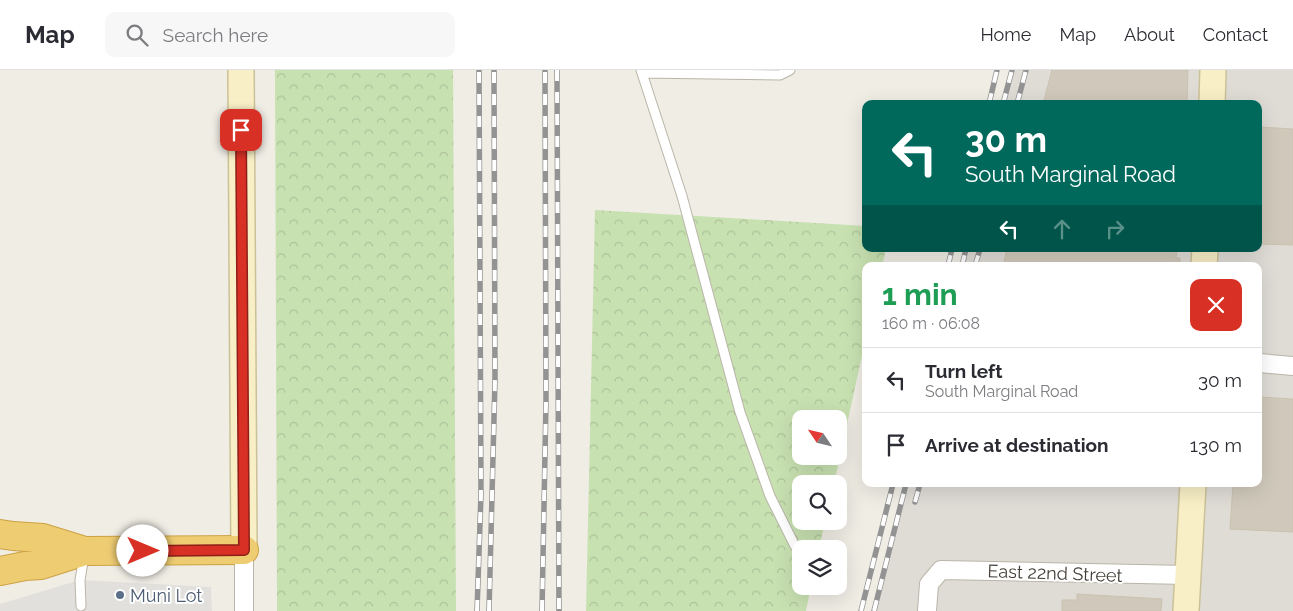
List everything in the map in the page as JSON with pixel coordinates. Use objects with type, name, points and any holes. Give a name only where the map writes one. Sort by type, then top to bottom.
[{"type":"highway","points":[[0,534],[43,538],[85,551],[244,550]]},
{"type":"highway","points":[[0,571],[25,566],[41,566],[85,551]]},
{"type":"street","points":[[241,70],[244,611]]},
{"type":"street","points":[[1212,100],[1214,70]]},
{"type":"street","points":[[1262,363],[1293,366]]},
{"type":"street","points":[[1186,611],[1193,487]]},
{"type":"street","name":"East 22nd Street","points":[[927,611],[929,584],[941,570],[1188,575]]},
{"type":"lane","points":[[790,70],[780,75],[642,72],[682,196],[740,412],[770,496],[792,540]]},
{"type":"lane","points":[[81,606],[80,580],[85,551]]},
{"type":"shaded area","points":[[1012,70],[1293,70],[1293,611],[874,611],[905,487],[1262,487],[1262,262],[963,262],[965,252],[1262,252],[1262,100],[1004,100]]},
{"type":"shaded area","name":"Muni Lot","points":[[80,580],[211,587],[212,611],[0,611],[0,604]]},
{"type":"green space","points":[[275,70],[453,70],[456,611],[277,611]]},
{"type":"green space","points":[[595,210],[862,226],[862,252],[885,252],[883,262],[862,262],[862,355],[848,420],[848,410],[792,410],[792,465],[838,465],[836,475],[792,475],[792,530],[823,530],[821,540],[792,540],[792,595],[809,595],[806,611],[586,611]]},
{"type":"building","points":[[1052,70],[1188,70],[1187,100],[1044,100]]},
{"type":"building","points":[[1262,127],[1293,129],[1293,245],[1262,244]]},
{"type":"building","points":[[1006,252],[1177,252],[1176,258],[1180,258],[1180,262],[1004,262]]},
{"type":"building","points":[[1262,397],[1293,399],[1293,532],[1230,529],[1233,487],[1262,487]]},
{"type":"building","points":[[1077,594],[1162,599],[1161,611],[1062,611],[1062,600],[1077,600]]},
{"type":"railway","points":[[477,611],[481,494],[479,70]]},
{"type":"railway","points":[[489,611],[495,380],[494,70]]},
{"type":"railway","points":[[542,611],[546,401],[545,70]]},
{"type":"railway","points":[[557,70],[559,611]]},
{"type":"railway","points":[[990,100],[997,70]]},
{"type":"railway","points":[[1004,100],[1012,70]]},
{"type":"railway","points":[[1018,100],[1026,70]]},
{"type":"railway","points":[[949,262],[951,252]]},
{"type":"railway","points":[[963,262],[965,252]]},
{"type":"railway","points":[[976,262],[979,252]]},
{"type":"railway","points":[[861,611],[892,487]]},
{"type":"railway","points":[[874,611],[905,487]]},
{"type":"railway","points":[[915,502],[919,487]]},
{"type":"place","name":"Muni Lot","points":[[120,595]]},
{"type":"route","points":[[143,551],[244,550],[241,130]]}]
